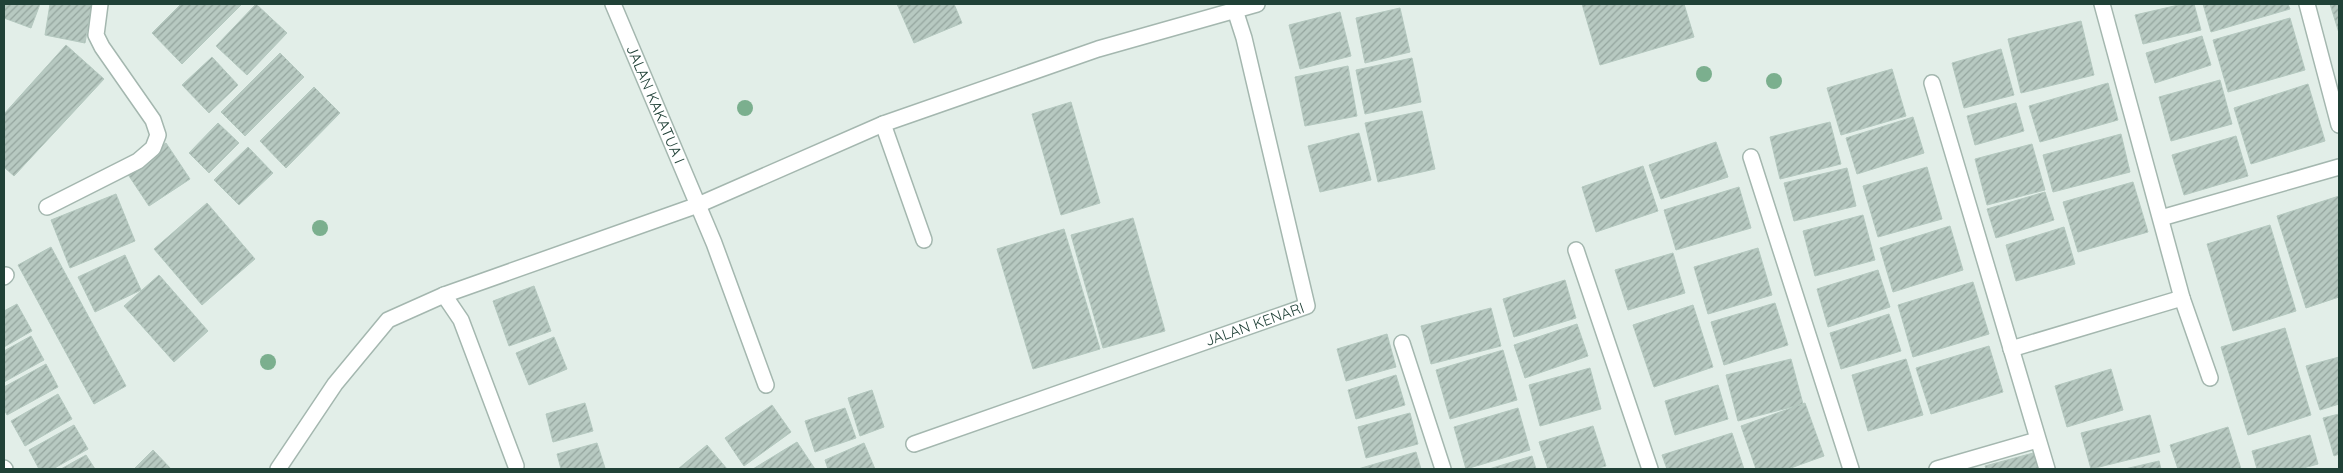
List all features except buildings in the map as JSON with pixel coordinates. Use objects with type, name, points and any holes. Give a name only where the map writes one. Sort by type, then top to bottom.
[{"type":"street","points":[[47,207],[138,161],[153,148],[158,135],[153,120],[102,47],[96,35],[100,4]]},
{"type":"street","name":"JALAN KAKATUA I","points":[[613,4],[698,205],[766,385]]},
{"type":"street","points":[[278,469],[335,384],[388,320],[444,295],[698,205],[883,124],[1098,49],[1257,4]]},
{"type":"street","points":[[2102,4],[2162,218],[2182,298],[2210,378]]},
{"type":"street","points":[[2307,4],[2339,125]]},
{"type":"street","name":"JALAN KENARI","points":[[914,444],[1307,306],[1244,38],[1235,10]]},
{"type":"street","points":[[1932,83],[2047,469]]},
{"type":"street","points":[[883,124],[924,240]]},
{"type":"street","points":[[1751,157],[1851,469]]},
{"type":"street","points":[[2162,218],[2339,167]]},
{"type":"street","points":[[1576,250],[1650,469]]},
{"type":"street","points":[[444,295],[461,320],[516,466]]},
{"type":"street","points":[[2011,349],[2182,298]]},
{"type":"street","points":[[1402,343],[1443,469]]},
{"type":"street","points":[[1937,469],[2037,440]]}]
